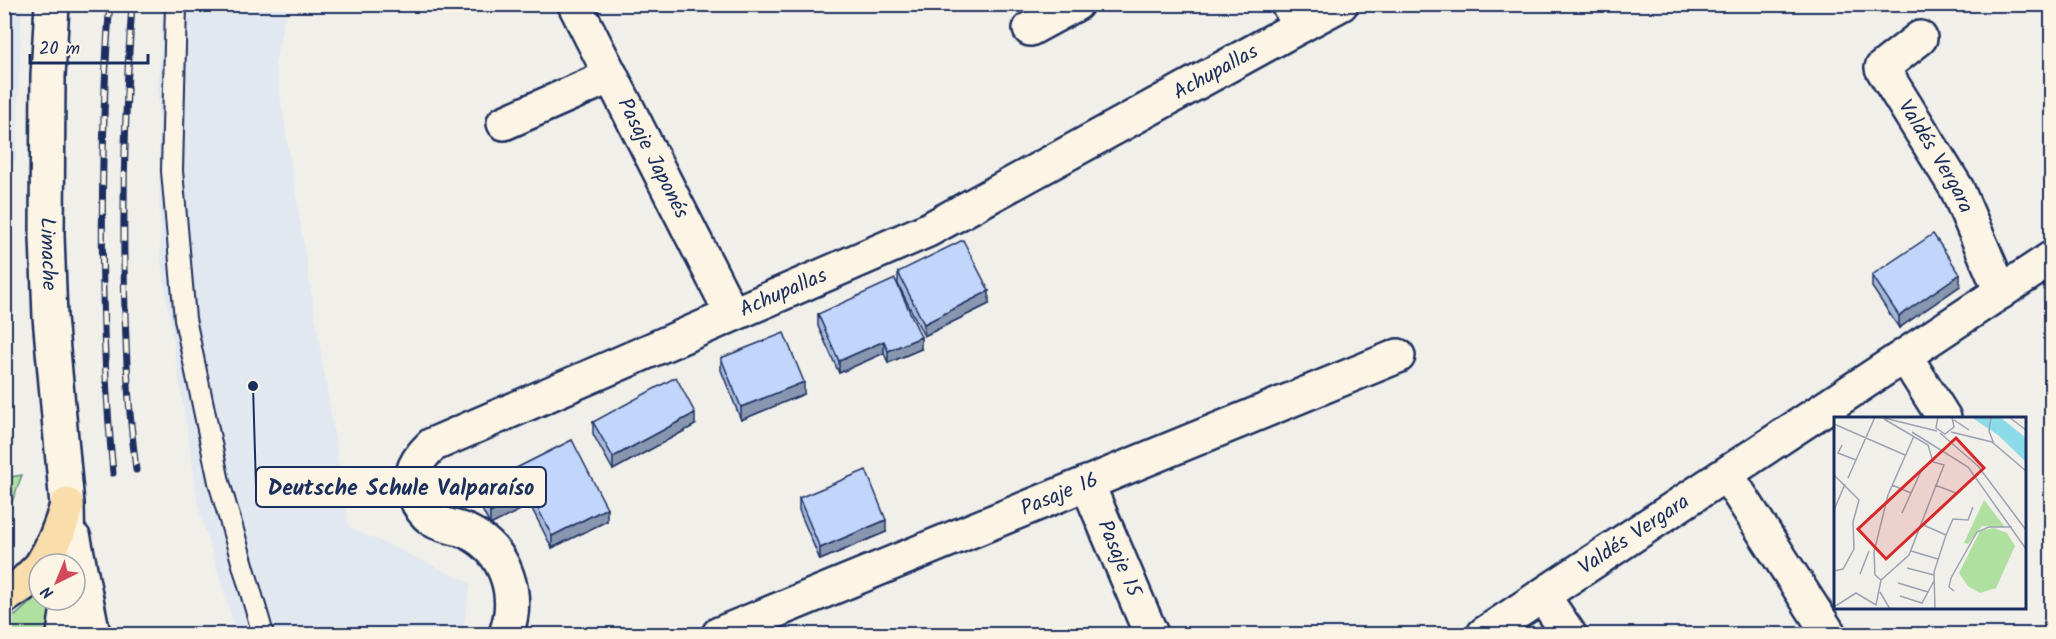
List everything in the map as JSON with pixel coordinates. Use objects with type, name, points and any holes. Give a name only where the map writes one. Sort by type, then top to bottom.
[{"type":"highway","points":[[50,552],[61,527],[67,505]]},
{"type":"highway","points":[[4,597],[27,580]]},
{"type":"street","name":"Limache","points":[[52,4],[48,87],[47,236],[50,317],[67,505],[68,552]]},
{"type":"street","points":[[1030,29],[1076,4]]},
{"type":"street","name":"Achupallas","points":[[506,634],[512,602],[510,582],[501,561],[486,544],[468,532],[433,520],[415,498],[412,484],[414,469],[421,456],[432,445],[928,230],[1294,15],[1341,4]]},
{"type":"street","name":"Pasaje Japonés","points":[[575,5],[732,314]]},
{"type":"street","name":"Valdés Vergara","points":[[1920,38],[1882,68],[1957,189],[2001,292]]},
{"type":"street","points":[[504,123],[611,76]]},
{"type":"street","name":"Valdés Vergara","points":[[1484,634],[2052,258]]},
{"type":"street","name":"Pasaje 16","points":[[719,634],[1398,356]]},
{"type":"street","points":[[1905,356],[1943,417]]},
{"type":"street","points":[[1727,475],[1829,634]]},
{"type":"street","name":"Pasaje 15","points":[[1087,483],[1151,634]]},
{"type":"street","name":"Limache","points":[[67,505],[93,634]]},
{"type":"street","points":[[1544,596],[1569,634]]},
{"type":"street","points":[[64,634],[67,612]]},
{"type":"lane","points":[[176,4],[172,171],[185,319],[219,482],[262,634]]},
{"type":"shaded area","points":[[4,5],[22,5],[16,161],[5,160]]},
{"type":"shaded area","points":[[163,5],[287,5],[275,64],[349,527],[471,583],[462,634],[237,634],[200,514],[160,257],[158,82]]},
{"type":"green space","points":[[22,475],[5,521],[5,478]]},
{"type":"green space","points":[[27,605],[27,612],[52,612],[51,634],[5,634],[5,620],[16,615]]},
{"type":"building","points":[[1933,234],[1960,274],[1899,316],[1872,275]]},
{"type":"building","points":[[963,240],[989,291],[924,324],[898,272]]},
{"type":"building","points":[[895,279],[921,337],[888,351],[884,341],[839,361],[818,314]]},
{"type":"building","points":[[784,333],[804,382],[741,407],[721,358]]},
{"type":"building","points":[[676,377],[695,413],[613,457],[593,422]]},
{"type":"building","points":[[572,440],[607,508],[552,536],[530,493],[490,513],[477,488]]},
{"type":"building","points":[[866,470],[886,520],[820,548],[799,498]]},
{"type":"railway","points":[[110,4],[104,101],[102,238],[105,355],[113,473]]},
{"type":"railway","points":[[132,4],[125,147],[124,241],[129,395],[136,470]]},
{"type":"place","name":"Deutsche Schule Valparaíso","points":[[253,386]]}]
